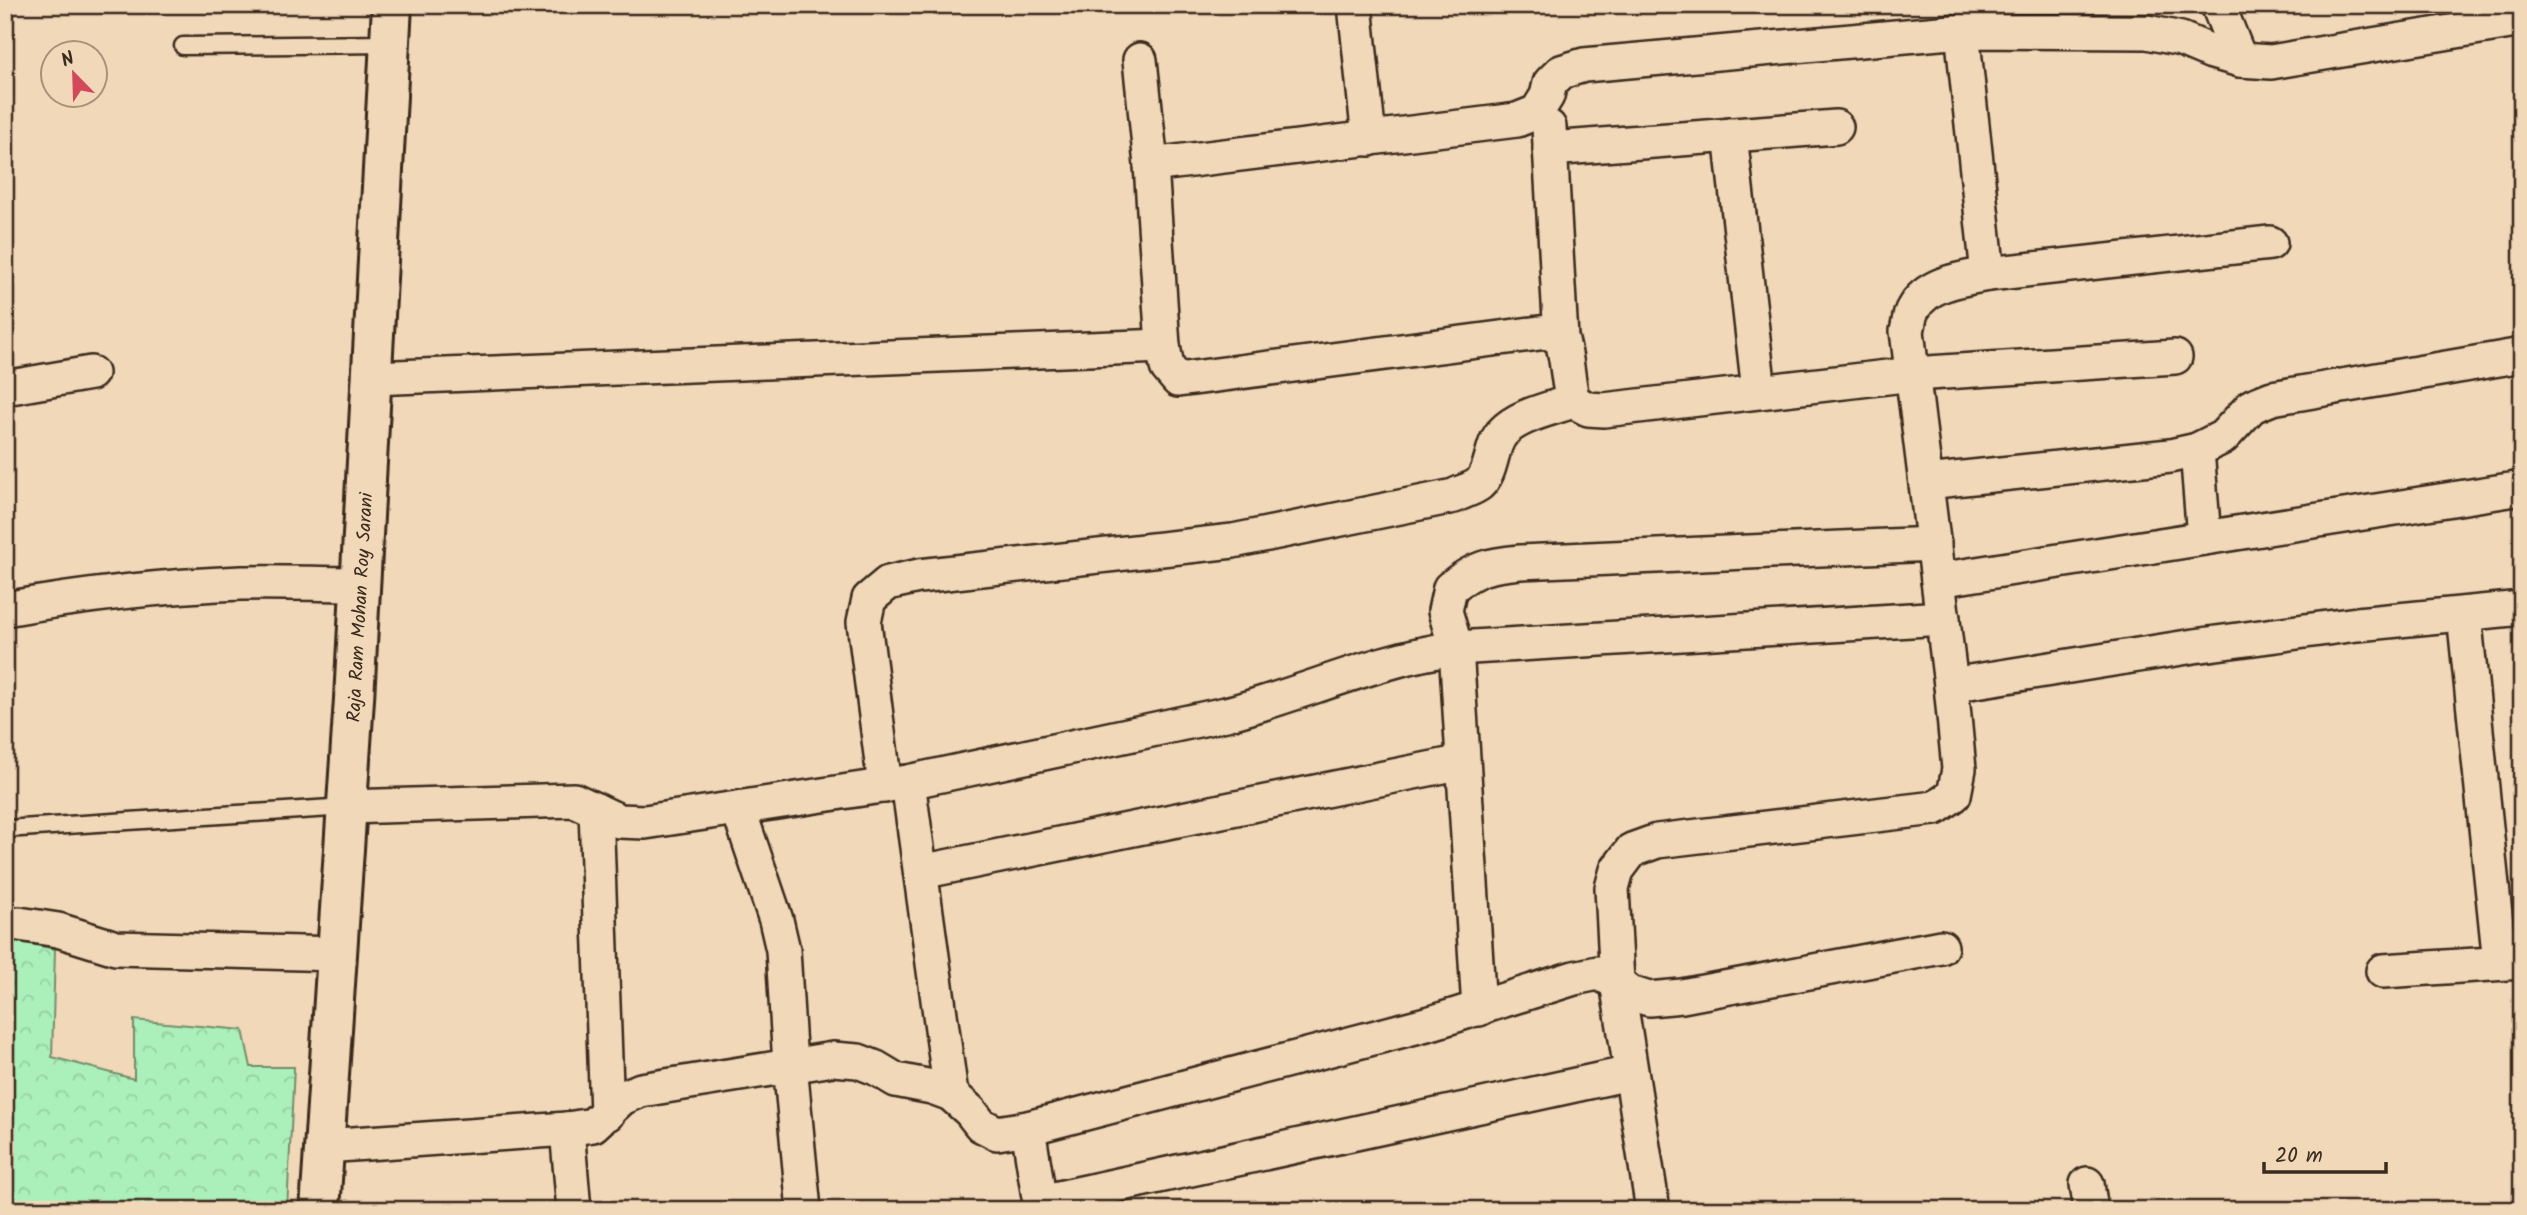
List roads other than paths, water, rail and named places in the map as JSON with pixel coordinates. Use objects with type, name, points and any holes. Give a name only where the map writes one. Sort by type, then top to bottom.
[{"type":"street","name":"Raja Ram Mohan Roy Sarani","points":[[320,1210],[347,807],[392,5]]},
{"type":"street","points":[[1355,5],[1369,139]]},
{"type":"street","points":[[2217,5],[2240,60]]},
{"type":"street","points":[[2175,357],[1913,374],[1604,410],[1588,409],[1573,401],[1567,381],[1566,352],[1561,338],[1547,96],[1550,83],[1561,72],[1584,65],[1962,31],[2147,32],[2181,39],[2240,60],[2271,62],[2522,20]]},
{"type":"street","points":[[1962,31],[1987,274]]},
{"type":"street","points":[[1140,60],[1152,165],[1163,346],[1167,367],[1178,380],[1547,332],[1561,338]]},
{"type":"street","points":[[1152,165],[1517,120],[1537,112],[1547,96]]},
{"type":"street","points":[[1550,149],[1836,127]]},
{"type":"street","points":[[1731,135],[1759,391]]},
{"type":"street","points":[[1653,1210],[1617,982],[1612,888],[1617,870],[1632,850],[1657,841],[1935,808],[1954,795],[1959,769],[1908,331],[1912,310],[1926,293],[1956,280],[1987,274],[2270,243]]},
{"type":"street","points":[[372,378],[1163,346]]},
{"type":"street","points":[[1926,482],[2169,456],[2197,450],[2222,437],[2252,406],[2272,398],[2522,355]]},
{"type":"street","points":[[5,388],[91,373]]},
{"type":"street","points":[[951,1094],[920,872],[897,784],[864,622],[869,599],[888,583],[919,576],[1233,541],[1454,496],[1479,483],[1489,468],[1495,447],[1503,433],[1525,418],[1573,401]]},
{"type":"street","points":[[2197,450],[2204,538]]},
{"type":"street","points":[[1938,580],[2522,488]]},
{"type":"street","points":[[1479,1009],[1456,648],[1445,611],[1450,588],[1470,572],[1490,565],[1934,544]]},
{"type":"street","points":[[5,609],[145,590],[242,583],[360,584]]},
{"type":"street","points":[[1951,685],[2194,646],[2357,624],[2522,608]]},
{"type":"street","points":[[2383,971],[2511,963],[2464,614]]},
{"type":"street","points":[[347,807],[574,800],[619,821],[645,822],[897,784],[1226,714],[1272,702],[1417,653],[1456,648],[1943,618]]},
{"type":"street","points":[[920,872],[1463,762]]},
{"type":"street","points":[[738,808],[776,920],[783,950],[790,1065],[804,1210]]},
{"type":"street","points":[[596,810],[607,1114]]},
{"type":"street","points":[[19,924],[58,930],[116,948],[338,954]]},
{"type":"street","points":[[324,1146],[593,1125],[622,1098],[641,1090],[832,1059],[858,1061],[896,1080],[951,1094],[981,1125],[997,1132],[1028,1128],[1479,1009],[1574,978],[1598,973],[1617,982],[1630,993],[1649,999],[1682,996],[1941,947]]},
{"type":"street","points":[[1028,1128],[1041,1206],[1630,1073]]},
{"type":"street","points":[[568,1129],[573,1210]]},
{"type":"lane","points":[[183,46],[390,44]]},
{"type":"lane","points":[[5,829],[347,807]]}]
